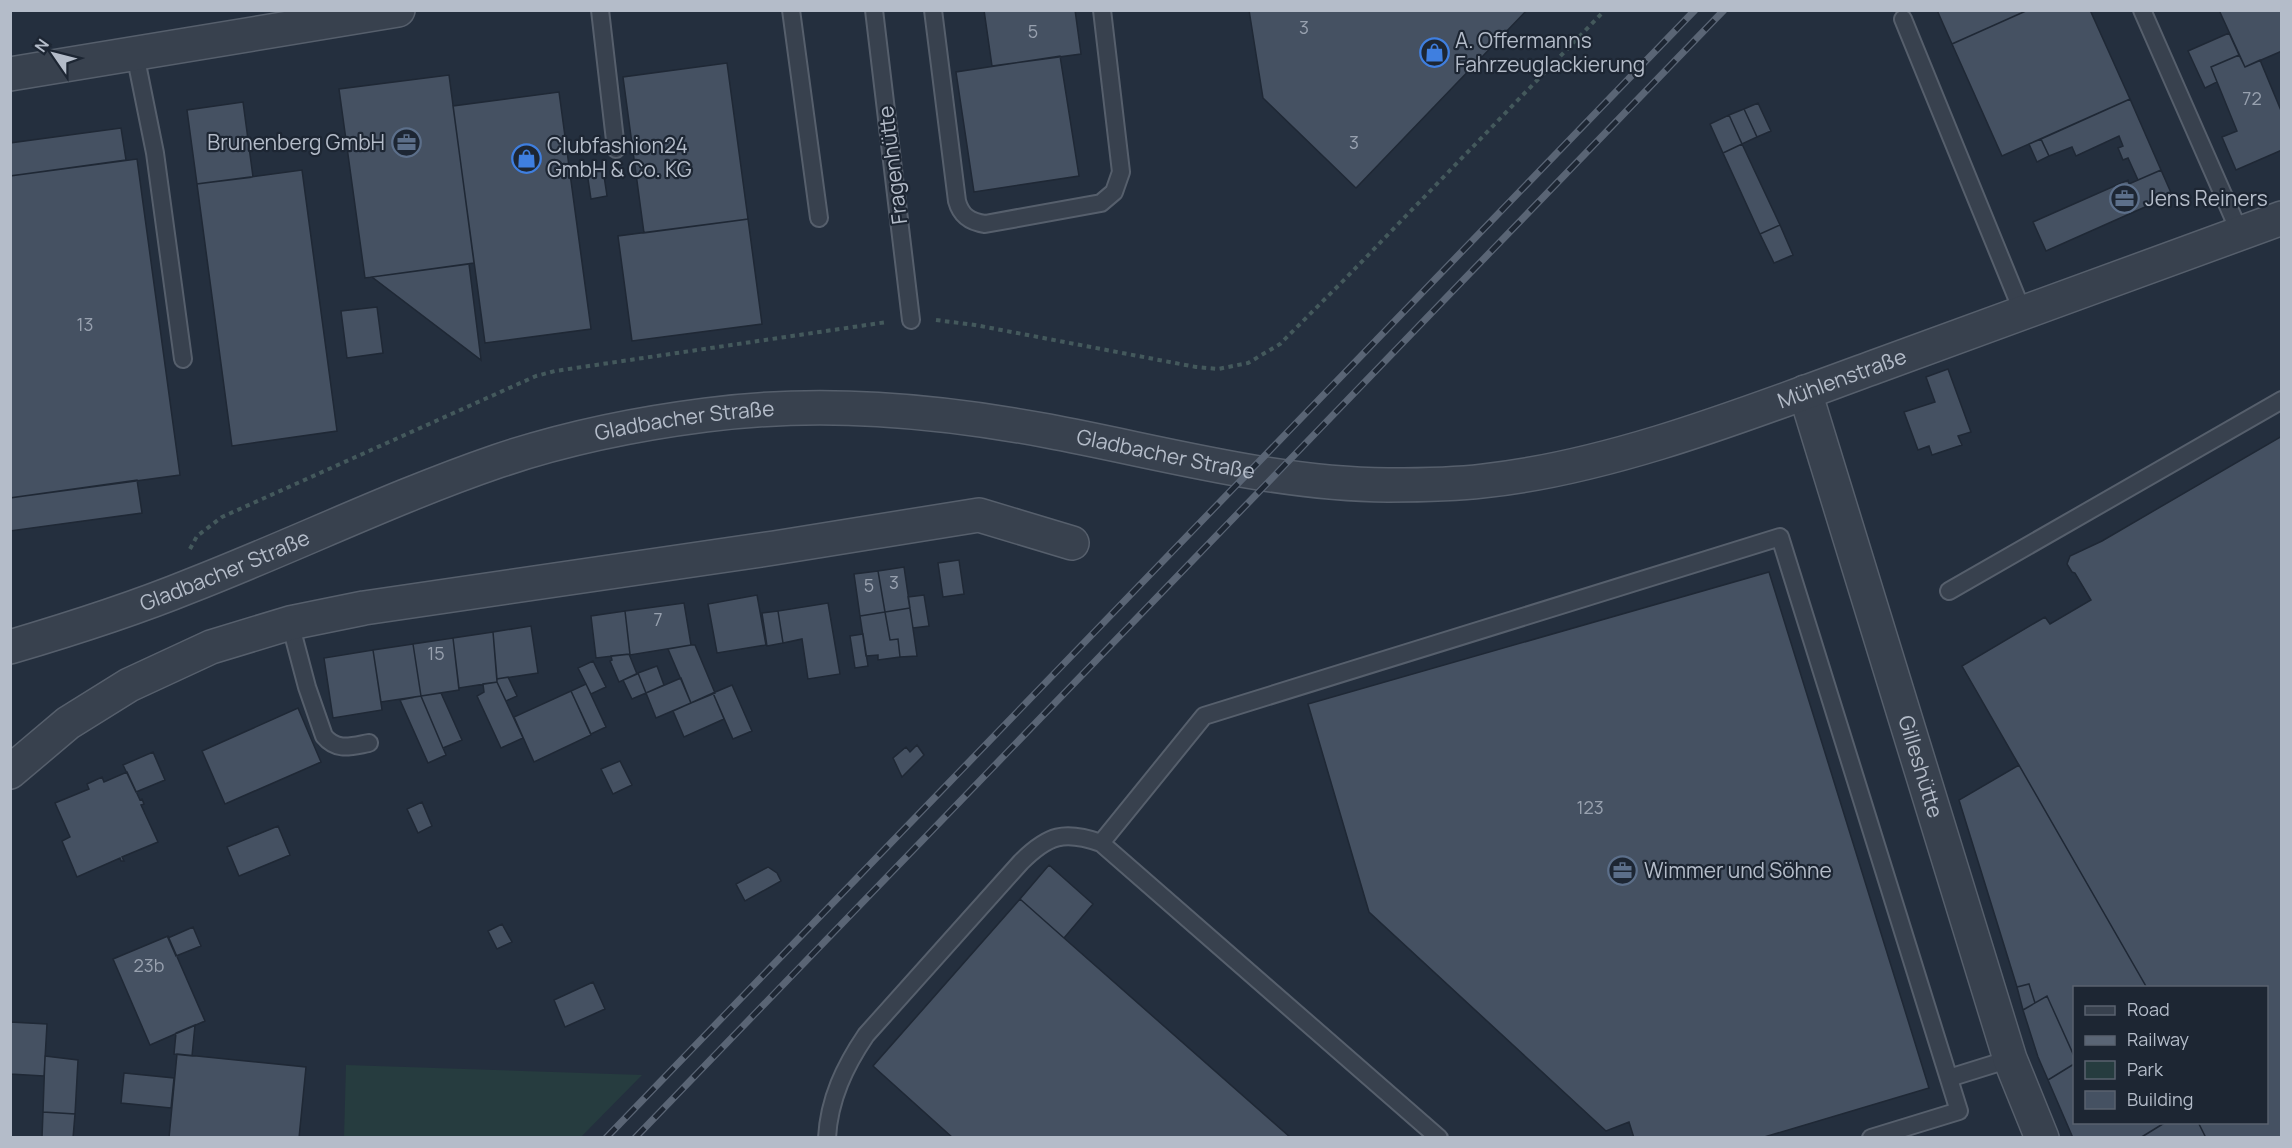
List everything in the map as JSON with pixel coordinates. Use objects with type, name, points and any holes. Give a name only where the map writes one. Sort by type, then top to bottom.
[{"type":"street","points":[[10,74],[398,10]]},
{"type":"street","name":"Mühlenstraße","points":[[1391,485],[1478,482],[1566,467],[1682,434],[1805,392],[2240,233],[2280,223]]},
{"type":"street","name":"Gilleshütte","points":[[1805,392],[2010,1059],[2042,1137]]},
{"type":"street","name":"Gladbacher Straße","points":[[10,647],[123,612],[195,585],[368,510],[517,455],[621,428],[760,409],[855,407],[968,418],[1259,472],[1350,484],[1391,485]]},
{"type":"street","points":[[10,772],[68,723],[129,685],[211,647],[290,623],[375,606],[774,548],[979,515],[1072,543]]},
{"type":"lane","points":[[600,10],[616,148]]},
{"type":"lane","points":[[791,10],[819,218]]},
{"type":"lane","name":"Fragenhütte","points":[[874,10],[911,320]]},
{"type":"lane","points":[[933,10],[957,201],[965,218],[985,224],[1101,203],[1118,185],[1121,172],[1102,10]]},
{"type":"lane","points":[[2142,10],[2240,233]]},
{"type":"lane","points":[[1903,19],[2023,313]]},
{"type":"lane","points":[[135,54],[155,153],[183,360]]},
{"type":"lane","points":[[1949,591],[2282,400]]},
{"type":"lane","points":[[1101,843],[1204,716],[1780,537],[1959,1112],[1870,1137]]},
{"type":"lane","points":[[290,623],[307,687],[324,736],[329,743],[341,747],[369,743]]},
{"type":"lane","points":[[827,1137],[831,1108],[838,1084],[866,1035],[1021,862],[1038,846],[1061,836],[1078,836],[1101,843],[1439,1137]]},
{"type":"lane","points":[[1949,1078],[2010,1059]]},
{"type":"path","points":[[195,585],[189,558],[190,550],[193,541],[211,524],[536,375],[853,326],[911,320],[975,325],[1196,367],[1218,369],[1248,363],[1280,344],[1605,10]]},
{"type":"green space","points":[[346,1065],[642,1075],[581,1137],[344,1138]]},
{"type":"building","points":[[984,10],[1075,10],[1081,54],[992,66]]},
{"type":"building","points":[[1249,10],[1527,10],[1356,188],[1263,98]]},
{"type":"building","points":[[1937,10],[2028,10],[1952,44]]},
{"type":"building","points":[[2028,10],[2090,10],[2130,99],[2002,156],[1952,44]]},
{"type":"building","points":[[2219,10],[2282,10],[2282,51],[2245,67]]},
{"type":"building","points":[[2229,33],[2239,55],[2211,67],[2217,82],[2205,88],[2188,51]]},
{"type":"building","points":[[2239,55],[2245,67],[2260,60],[2282,113],[2282,150],[2236,170],[2222,137],[2237,131],[2211,67]]},
{"type":"building","points":[[1060,56],[1079,176],[974,192],[956,72]]},
{"type":"building","points":[[727,63],[748,219],[644,233],[623,77]]},
{"type":"building","points":[[449,75],[474,263],[365,278],[339,89]]},
{"type":"building","points":[[559,92],[591,329],[485,343],[453,106]]},
{"type":"building","points":[[2130,99],[2161,170],[2138,180],[2128,158],[2123,160],[2118,148],[2123,146],[2119,136],[2076,156],[2072,147],[2049,156],[2041,139]]},
{"type":"building","points":[[243,102],[253,177],[197,184],[187,110]]},
{"type":"building","points":[[1758,103],[1771,131],[1757,137],[1744,109]]},
{"type":"building","points":[[1744,109],[1757,137],[1742,144],[1729,115]]},
{"type":"building","points":[[1729,115],[1742,144],[1723,153],[1710,124]]},
{"type":"building","points":[[121,128],[126,160],[10,176],[10,143]]},
{"type":"building","points":[[2041,139],[2049,156],[2037,162],[2029,144]]},
{"type":"building","points":[[1742,144],[1780,225],[1760,234],[1723,153]]},
{"type":"building","points":[[137,159],[180,475],[10,498],[10,176]]},
{"type":"building","points":[[603,169],[607,196],[591,199],[587,172]]},
{"type":"building","points":[[302,170],[337,431],[232,446],[197,184]]},
{"type":"building","points":[[2161,170],[2172,195],[2046,251],[2033,222],[2128,180],[2129,184]]},
{"type":"building","points":[[748,219],[762,324],[632,341],[618,236]]},
{"type":"building","points":[[1780,225],[1793,255],[1774,263],[1760,234]]},
{"type":"building","points":[[469,264],[481,360],[372,277]]},
{"type":"building","points":[[377,307],[383,353],[347,358],[341,311]]},
{"type":"building","points":[[1948,369],[1971,432],[1958,436],[1962,445],[1932,455],[1929,446],[1918,450],[1904,412],[1935,402],[1926,377]]},
{"type":"building","points":[[2282,436],[2282,1138],[2206,1138],[2199,1124],[2268,1124],[2268,986],[2146,986],[1962,666],[2045,617],[2050,624],[2091,600],[2067,564],[2070,556],[2102,541]]},
{"type":"building","points":[[137,480],[142,513],[10,531],[10,498]]},
{"type":"building","points":[[959,560],[964,594],[943,597],[938,563]]},
{"type":"building","points":[[904,567],[910,608],[885,612],[878,571]]},
{"type":"building","points":[[878,571],[885,612],[860,616],[854,574]]},
{"type":"building","points":[[1769,572],[1929,1088],[1761,1138],[1634,1138],[1629,1122],[1606,1131],[1369,912],[1308,704]]},
{"type":"building","points":[[757,595],[766,645],[717,653],[708,604]]},
{"type":"building","points":[[924,595],[929,626],[913,628],[908,597]]},
{"type":"building","points":[[684,603],[691,645],[630,655],[625,611]]},
{"type":"building","points":[[828,603],[840,674],[808,679],[802,639],[783,643],[778,611]]},
{"type":"building","points":[[910,608],[917,656],[900,657],[898,639],[890,640],[885,612]]},
{"type":"building","points":[[625,611],[630,654],[596,658],[591,616]]},
{"type":"building","points":[[778,611],[783,643],[767,646],[762,613]]},
{"type":"building","points":[[885,612],[890,640],[898,639],[900,657],[878,660],[878,655],[866,656],[860,616]]},
{"type":"building","points":[[531,626],[538,673],[497,679],[493,632]]},
{"type":"building","points":[[493,632],[497,682],[459,688],[453,638]]},
{"type":"building","points":[[863,634],[868,666],[855,668],[850,636]]},
{"type":"building","points":[[453,638],[459,690],[421,696],[413,644]]},
{"type":"building","points":[[413,644],[421,696],[381,702],[373,650]]},
{"type":"building","points":[[695,645],[715,693],[691,703],[668,649]]},
{"type":"building","points":[[373,650],[382,710],[333,718],[324,658]]},
{"type":"building","points":[[629,654],[637,674],[619,682],[610,661],[611,656]]},
{"type":"building","points":[[593,661],[606,687],[591,694],[578,668]]},
{"type":"building","points":[[657,666],[664,685],[646,693],[638,673]]},
{"type":"building","points":[[638,673],[646,693],[632,699],[623,680]]},
{"type":"building","points":[[508,677],[517,696],[506,701],[497,679]]},
{"type":"building","points":[[681,678],[691,703],[656,718],[646,693]]},
{"type":"building","points":[[497,682],[523,738],[501,748],[477,696],[484,692],[483,684]]},
{"type":"building","points":[[586,684],[606,727],[591,734],[571,691]]},
{"type":"building","points":[[732,685],[752,731],[733,739],[713,693]]},
{"type":"building","points":[[571,691],[591,735],[534,762],[514,717]]},
{"type":"building","points":[[441,693],[462,740],[443,748],[421,696]]},
{"type":"building","points":[[713,693],[724,719],[684,737],[673,711]]},
{"type":"building","points":[[421,696],[446,755],[428,763],[400,700]]},
{"type":"building","points":[[298,708],[321,762],[225,804],[202,751]]},
{"type":"building","points":[[917,745],[924,755],[902,777],[893,758],[906,747],[910,752]]},
{"type":"building","points":[[153,752],[165,780],[136,792],[123,765]]},
{"type":"building","points":[[620,761],[632,785],[613,794],[601,769]]},
{"type":"building","points":[[2019,765],[2146,986],[2073,986],[2073,1054],[2047,996],[2035,1003],[2029,984],[2017,987],[1959,800]]},
{"type":"building","points":[[127,772],[140,800],[142,799],[144,804],[141,805],[158,842],[122,857],[124,861],[120,858],[77,877],[62,841],[70,837],[55,803],[89,789],[87,784],[102,777],[104,782]]},
{"type":"building","points":[[422,802],[432,826],[418,833],[407,809]]},
{"type":"building","points":[[278,826],[290,855],[239,876],[227,847]]},
{"type":"building","points":[[1049,865],[1093,904],[1064,938],[1020,899]]},
{"type":"building","points":[[768,867],[777,873],[781,881],[745,901],[736,884]]},
{"type":"building","points":[[1020,899],[1291,1138],[953,1138],[873,1066]]},
{"type":"building","points":[[502,924],[512,942],[497,949],[488,931]]},
{"type":"building","points":[[193,927],[201,946],[176,956],[168,938]]},
{"type":"building","points":[[168,936],[205,1021],[150,1045],[113,959]]},
{"type":"building","points":[[593,982],[605,1009],[565,1027],[554,1000]]},
{"type":"building","points":[[2029,984],[2035,1003],[2023,1010],[2017,987]]},
{"type":"building","points":[[2047,996],[2073,1054],[2073,1065],[2048,1080],[2038,1057],[2023,1010]]},
{"type":"building","points":[[10,1022],[47,1024],[44,1076],[10,1074]]},
{"type":"building","points":[[195,1025],[192,1056],[174,1054],[176,1033]]},
{"type":"building","points":[[177,1054],[306,1067],[299,1138],[169,1138]]},
{"type":"building","points":[[45,1056],[78,1060],[75,1114],[43,1112]]},
{"type":"building","points":[[2073,1065],[2073,1124],[2163,1124],[2140,1138],[2073,1138],[2048,1080]]},
{"type":"building","points":[[124,1073],[174,1078],[171,1108],[121,1103]]},
{"type":"building","points":[[43,1112],[75,1114],[73,1138],[42,1138]]},
{"type":"building","points":[[2163,1124],[2199,1124],[2206,1138],[2140,1138]]},
{"type":"railway","points":[[606,1138],[1695,10]]},
{"type":"railway","points":[[635,1138],[1724,10]]},
{"type":"place","name":"A. Offermanns Fahrzeuglackierung","points":[[1434,53]]},
{"type":"place","name":"Brunenberg GmbH","points":[[406,143]]},
{"type":"place","name":"Clubfashion24 GmbH & Co. KG","points":[[526,158]]},
{"type":"place","name":"Jens Reiners","points":[[2124,199]]},
{"type":"place","name":"Wimmer und Söhne","points":[[1623,871]]}]
